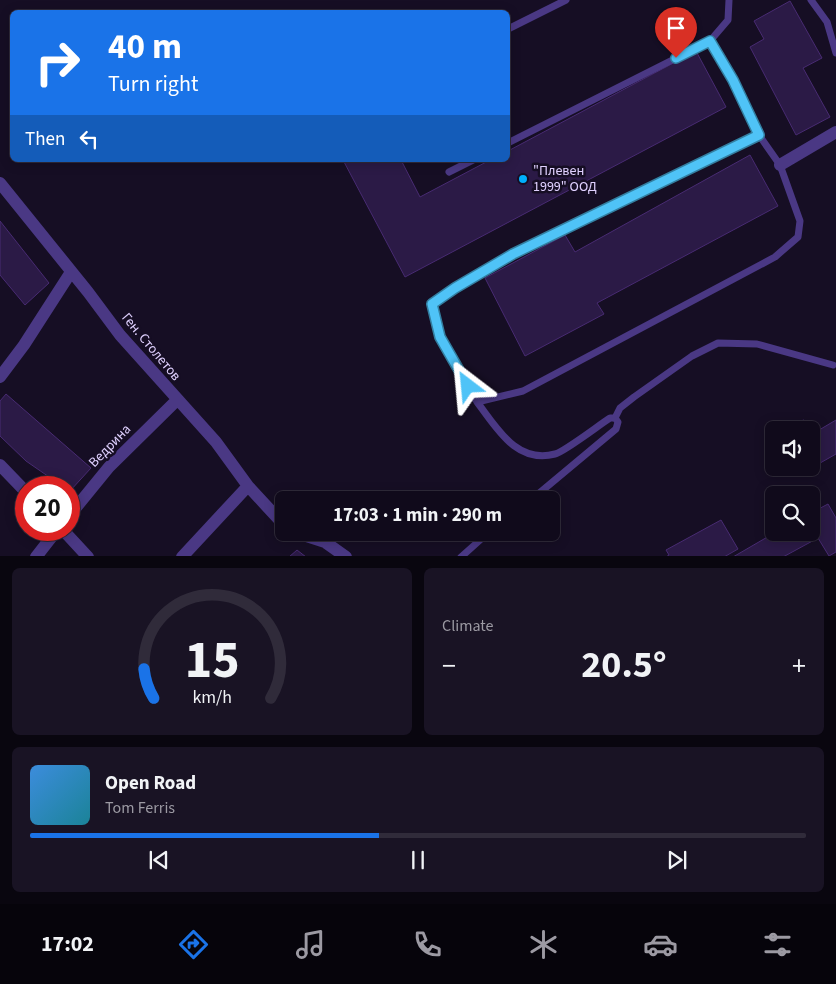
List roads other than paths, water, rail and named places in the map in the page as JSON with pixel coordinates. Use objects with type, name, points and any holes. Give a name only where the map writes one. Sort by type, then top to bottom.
[{"type":"street","points":[[780,165],[836,132]]},
{"type":"street","name":"Ген. Столетов","points":[[0,183],[120,336],[176,401],[216,442],[248,486],[275,515]]},
{"type":"street","points":[[0,377],[24,346],[71,272]]},
{"type":"street","name":"Ведрина","points":[[80,502],[108,468],[176,401]]},
{"type":"street","points":[[0,465],[15,481]]},
{"type":"street","points":[[182,556],[248,486]]},
{"type":"street","points":[[36,556],[48,541]]},
{"type":"street","points":[[74,541],[88,556]]},
{"type":"street","points":[[322,541],[346,556]]},
{"type":"lane","points":[[510,28],[566,0]]},
{"type":"lane","points":[[510,142],[710,41],[728,20],[729,0]]},
{"type":"lane","points":[[811,0],[826,22],[836,53]]},
{"type":"lane","points":[[477,402],[522,391],[775,258],[798,237],[800,221],[780,165],[759,135],[733,80],[710,41]]},
{"type":"lane","points":[[615,418],[610,418],[556,454],[529,456],[505,440],[477,402],[440,337],[432,304],[455,288],[513,254],[759,135]]},
{"type":"lane","points":[[449,172],[469,162]]},
{"type":"lane","points":[[615,418],[620,408],[634,397],[692,356],[718,343],[757,344],[833,365]]},
{"type":"lane","points":[[542,491],[616,429],[618,422],[615,418]]},
{"type":"lane","points":[[461,556],[478,541]]},
{"type":"place","name":"\"Плевен 1999\" ООД","points":[[523,179]]}]
